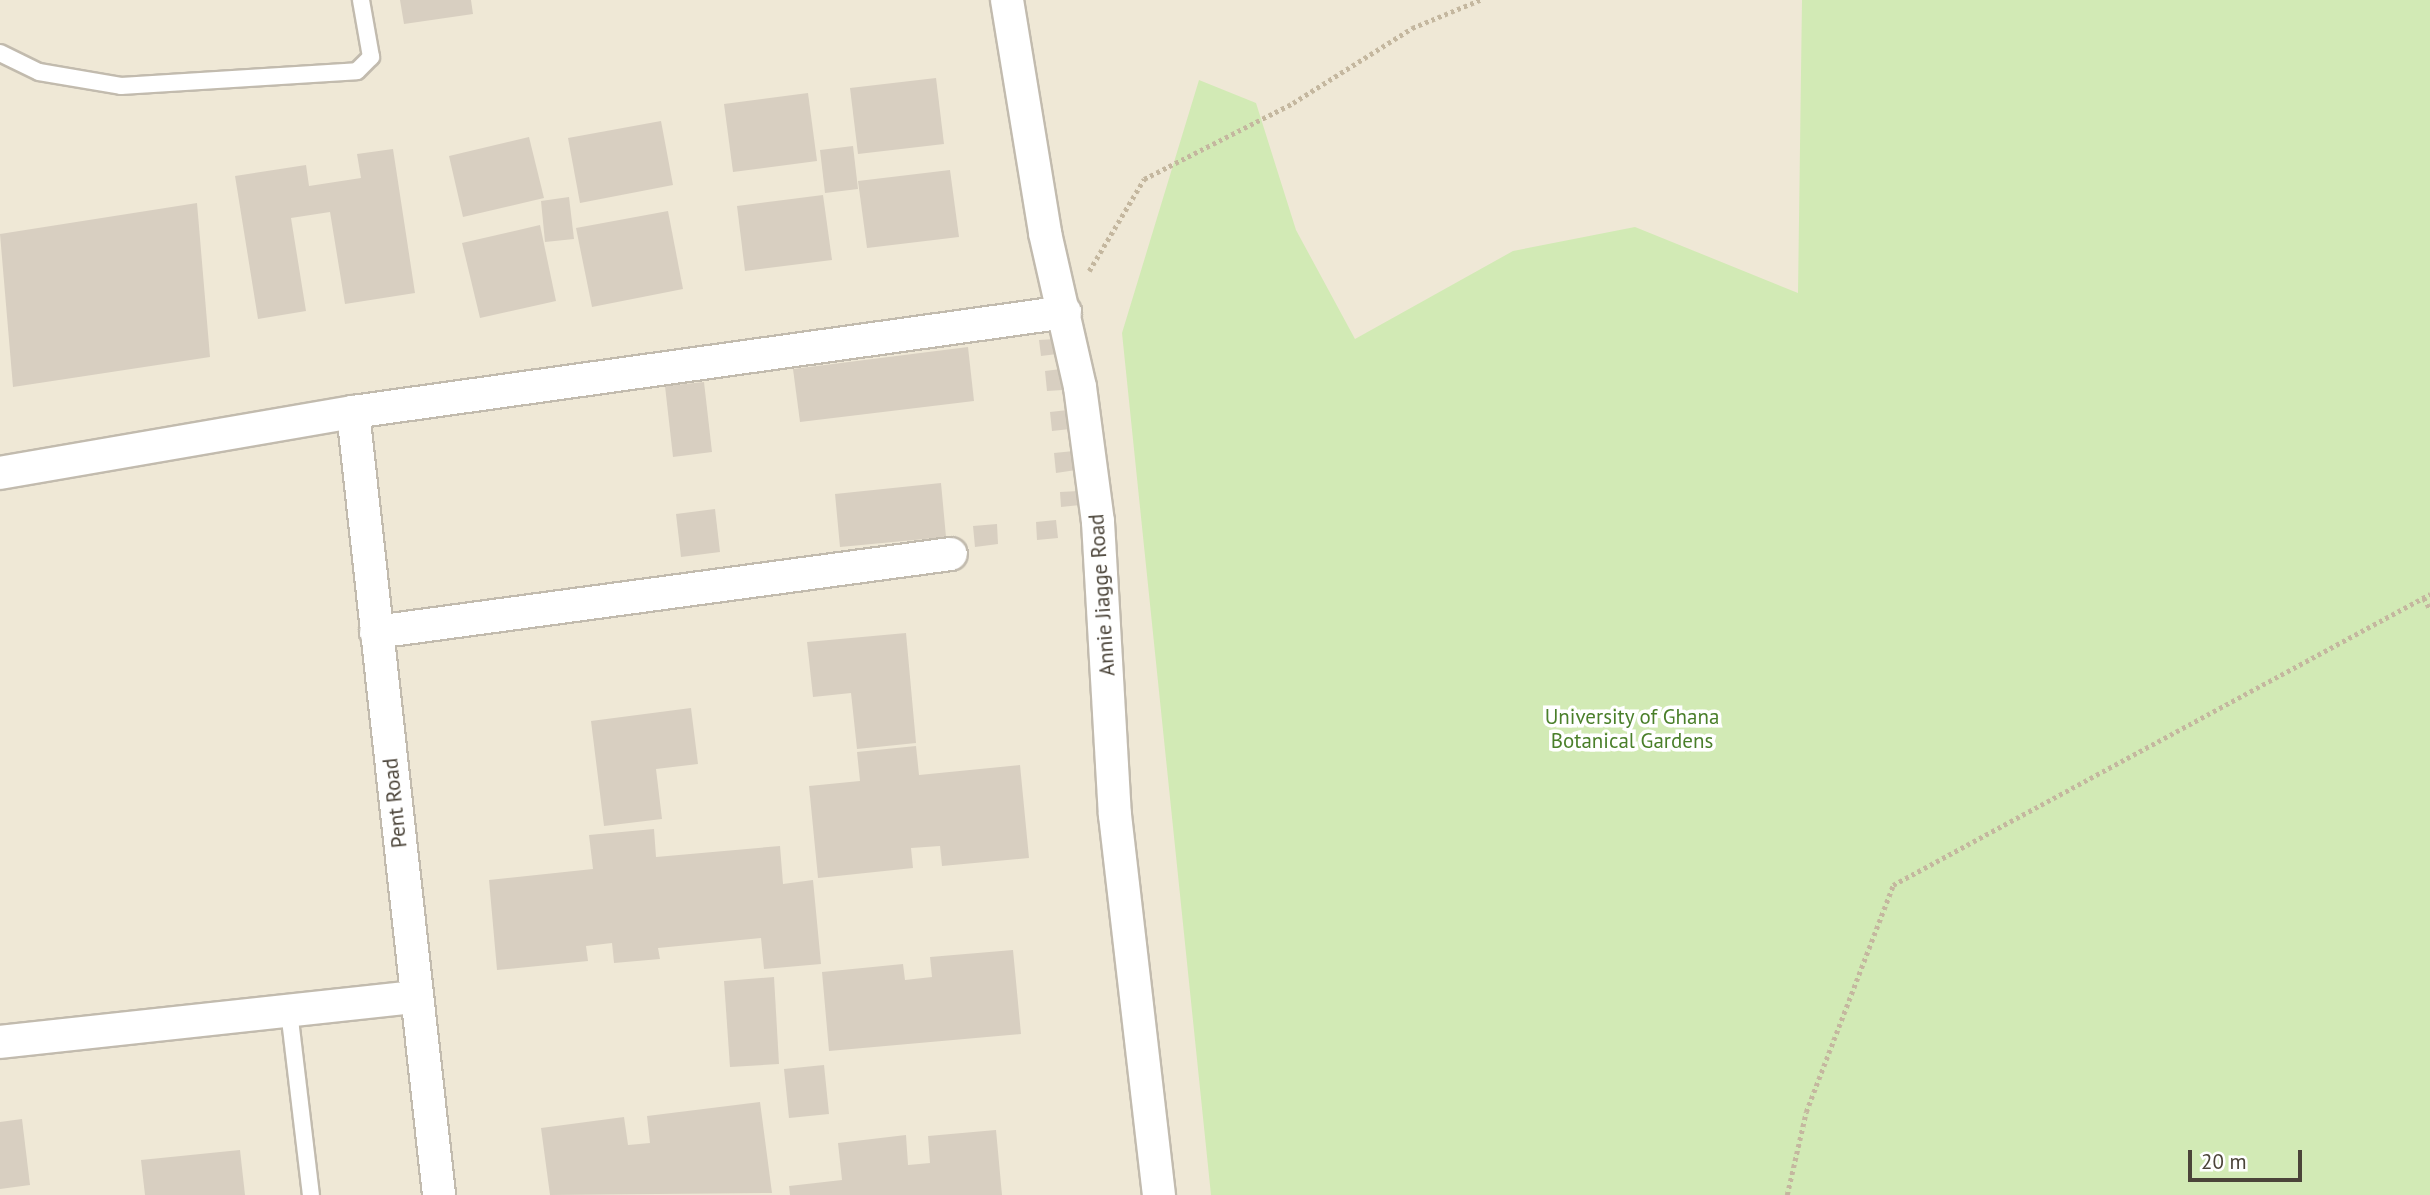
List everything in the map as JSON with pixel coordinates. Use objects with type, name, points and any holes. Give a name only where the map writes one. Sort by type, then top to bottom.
[{"type":"street","name":"Annie Jiagge Road","points":[[1007,0],[1045,233],[1065,312],[1098,522],[1115,815],[1159,1195]]},
{"type":"street","points":[[0,474],[353,412],[1065,312]]},
{"type":"street","name":"Pent Road","points":[[353,412],[439,1195]]},
{"type":"street","points":[[376,632],[951,554]]},
{"type":"street","points":[[0,1042],[416,997]]},
{"type":"lane","points":[[0,53],[39,72],[121,86],[357,71],[371,57],[361,0]]},
{"type":"lane","points":[[289,1011],[312,1195]]},
{"type":"path","points":[[1065,312],[1144,179],[1293,103],[1412,28],[1480,0]]},
{"type":"path","points":[[1787,1195],[1806,1112],[1893,885],[2430,594]]},
{"type":"path","points":[[2424,598],[2430,609]]},
{"type":"shaded area","points":[[0,0],[2430,0],[2430,1195],[0,1195]]},
{"type":"green space","name":"University of Ghana Botanical Gardens","points":[[1802,0],[2430,0],[2430,1195],[1211,1195],[1122,333],[1199,80],[1256,103],[1296,230],[1355,339],[1513,251],[1635,227],[1798,293]]},
{"type":"building","points":[[400,0],[471,0],[473,14],[404,24]]},
{"type":"building","points":[[936,78],[944,144],[858,154],[850,88]]},
{"type":"building","points":[[808,93],[817,161],[733,172],[724,104]]},
{"type":"building","points":[[661,121],[673,185],[580,203],[568,138]]},
{"type":"building","points":[[529,137],[544,198],[463,217],[449,156]]},
{"type":"building","points":[[853,146],[858,189],[825,193],[820,150]]},
{"type":"building","points":[[393,149],[415,293],[345,304],[330,212],[291,218],[306,311],[258,319],[235,176],[306,165],[309,186],[361,178],[357,154]]},
{"type":"building","points":[[950,170],[959,237],[867,248],[858,181]]},
{"type":"building","points":[[823,195],[832,260],[745,271],[737,206]]},
{"type":"building","points":[[569,197],[574,239],[545,242],[541,201]]},
{"type":"building","points":[[197,203],[210,357],[13,387],[0,234]]},
{"type":"building","points":[[668,211],[683,289],[592,307],[576,228]]},
{"type":"building","points":[[540,225],[556,301],[480,318],[462,243]]},
{"type":"building","points":[[1056,339],[1057,354],[1041,356],[1039,340]]},
{"type":"building","points":[[968,347],[974,401],[800,422],[793,369]]},
{"type":"building","points":[[1061,369],[1063,390],[1047,391],[1045,371]]},
{"type":"building","points":[[704,382],[712,452],[673,457],[665,386]]},
{"type":"building","points":[[1068,410],[1070,429],[1052,431],[1050,412]]},
{"type":"building","points":[[1074,451],[1076,470],[1056,473],[1054,453]]},
{"type":"building","points":[[941,483],[946,537],[840,547],[835,494]]},
{"type":"building","points":[[1079,491],[1080,505],[1061,507],[1060,492]]},
{"type":"building","points":[[715,509],[720,552],[681,557],[676,514]]},
{"type":"building","points":[[1056,520],[1058,538],[1037,540],[1036,522]]},
{"type":"building","points":[[997,524],[998,544],[975,547],[973,526]]},
{"type":"building","points":[[906,633],[916,743],[857,749],[851,693],[813,697],[807,642]]},
{"type":"building","points":[[691,708],[698,764],[656,769],[662,819],[604,826],[591,721]]},
{"type":"building","points":[[916,746],[919,775],[1020,765],[1029,858],[942,866],[940,846],[911,848],[913,868],[818,878],[809,786],[860,781],[857,752]]},
{"type":"building","points":[[654,829],[656,857],[780,846],[783,884],[813,880],[821,964],[764,969],[761,938],[658,948],[660,959],[614,963],[612,943],[586,946],[588,961],[497,970],[489,880],[593,869],[589,835]]},
{"type":"building","points":[[1013,950],[1021,1034],[829,1051],[822,972],[903,964],[905,980],[932,977],[930,957]]},
{"type":"building","points":[[774,977],[779,1064],[730,1067],[724,981]]},
{"type":"building","points":[[824,1065],[829,1114],[789,1118],[784,1069]]},
{"type":"building","points":[[760,1102],[772,1193],[550,1195],[541,1128],[624,1117],[628,1145],[650,1143],[647,1116]]},
{"type":"building","points":[[22,1119],[30,1185],[0,1189],[0,1122]]},
{"type":"building","points":[[996,1130],[1002,1195],[790,1195],[789,1186],[842,1180],[838,1143],[906,1135],[908,1165],[930,1163],[928,1136]]},
{"type":"building","points":[[240,1150],[245,1195],[145,1195],[141,1160]]}]
